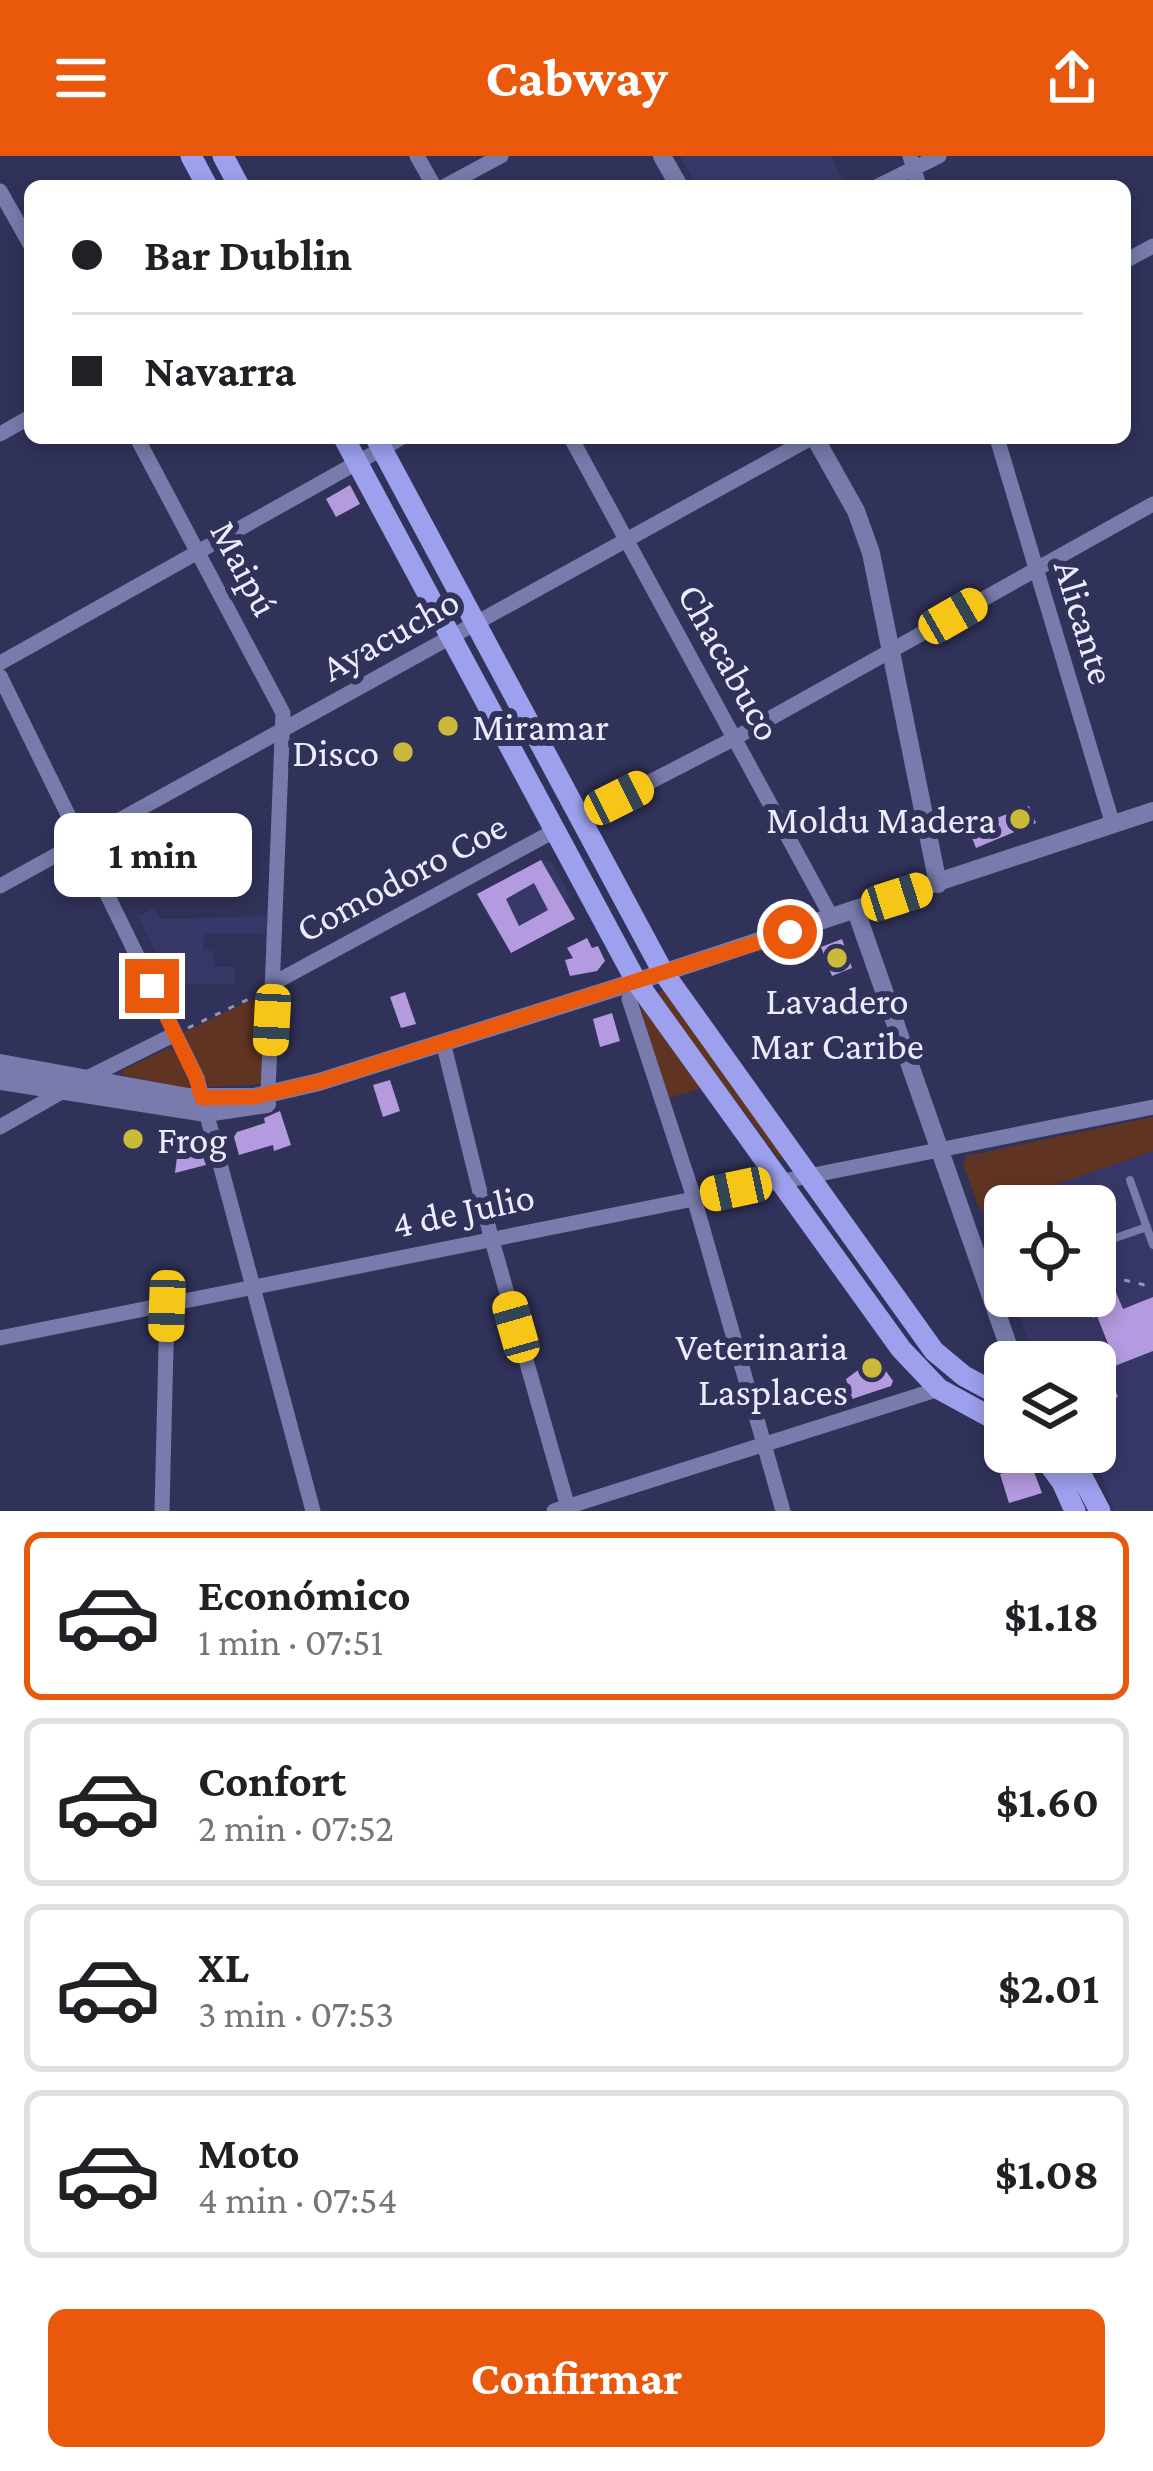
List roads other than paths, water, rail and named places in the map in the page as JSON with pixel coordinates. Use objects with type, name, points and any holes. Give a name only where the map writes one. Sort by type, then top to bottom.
[{"type":"main road","points":[[347,444],[636,982],[865,1301],[939,1389],[984,1414]]},
{"type":"main road","points":[[387,444],[476,624],[663,972],[934,1351],[984,1387]]},
{"type":"main road","points":[[1055,1473],[1075,1511]]},
{"type":"main road","points":[[1080,1473],[1100,1511]]},
{"type":"street","points":[[456,180],[501,156]]},
{"type":"street","points":[[886,180],[912,162],[938,156]]},
{"type":"street","points":[[0,191],[24,233]]},
{"type":"street","name":"Maipú","points":[[140,444],[281,706],[268,1093]]},
{"type":"street","points":[[0,663],[383,444]]},
{"type":"street","name":"Chacabuco","points":[[574,444],[832,918]]},
{"type":"street","name":"Ayacucho","points":[[0,886],[802,444]]},
{"type":"street","points":[[816,444],[865,532],[938,884]]},
{"type":"street","name":"Alicante","points":[[999,444],[1113,825]]},
{"type":"street","points":[[580,818],[735,738],[1153,504]]},
{"type":"street","points":[[0,676],[175,1034],[204,1106],[313,1511]]},
{"type":"street","points":[[0,1063],[204,1106],[319,1082],[1153,811]]},
{"type":"street","name":"Comodoro Coe","points":[[274,983],[556,830]]},
{"type":"street","points":[[856,911],[940,1148],[984,1251]]},
{"type":"street","points":[[636,982],[629,999],[694,1198],[783,1511]]},
{"type":"street","points":[[86,1079],[175,1034]]},
{"type":"street","points":[[443,1042],[563,1510],[939,1389]]},
{"type":"street","points":[[0,1081],[255,1108],[310,1090],[319,1082]]},
{"type":"street","points":[[0,1127],[64,1090]]},
{"type":"street","name":"4 de Julio","points":[[0,1338],[1153,1107]]},
{"type":"street","points":[[162,1511],[167,1306]]},
{"type":"lane","points":[[1130,1180],[1153,1244]]},
{"type":"lane","points":[[1116,1238],[1147,1227]]},
{"type":"place","name":"Miramar","points":[[448,726]]},
{"type":"place","name":"Disco","points":[[403,752]]},
{"type":"place","name":"Moldu Madera","points":[[1020,819]]},
{"type":"place","name":"Lavadero Mar Caribe","points":[[837,958]]},
{"type":"place","name":"Frog","points":[[133,1139]]},
{"type":"place","name":"Veterinaria Lasplaces","points":[[872,1368]]}]
